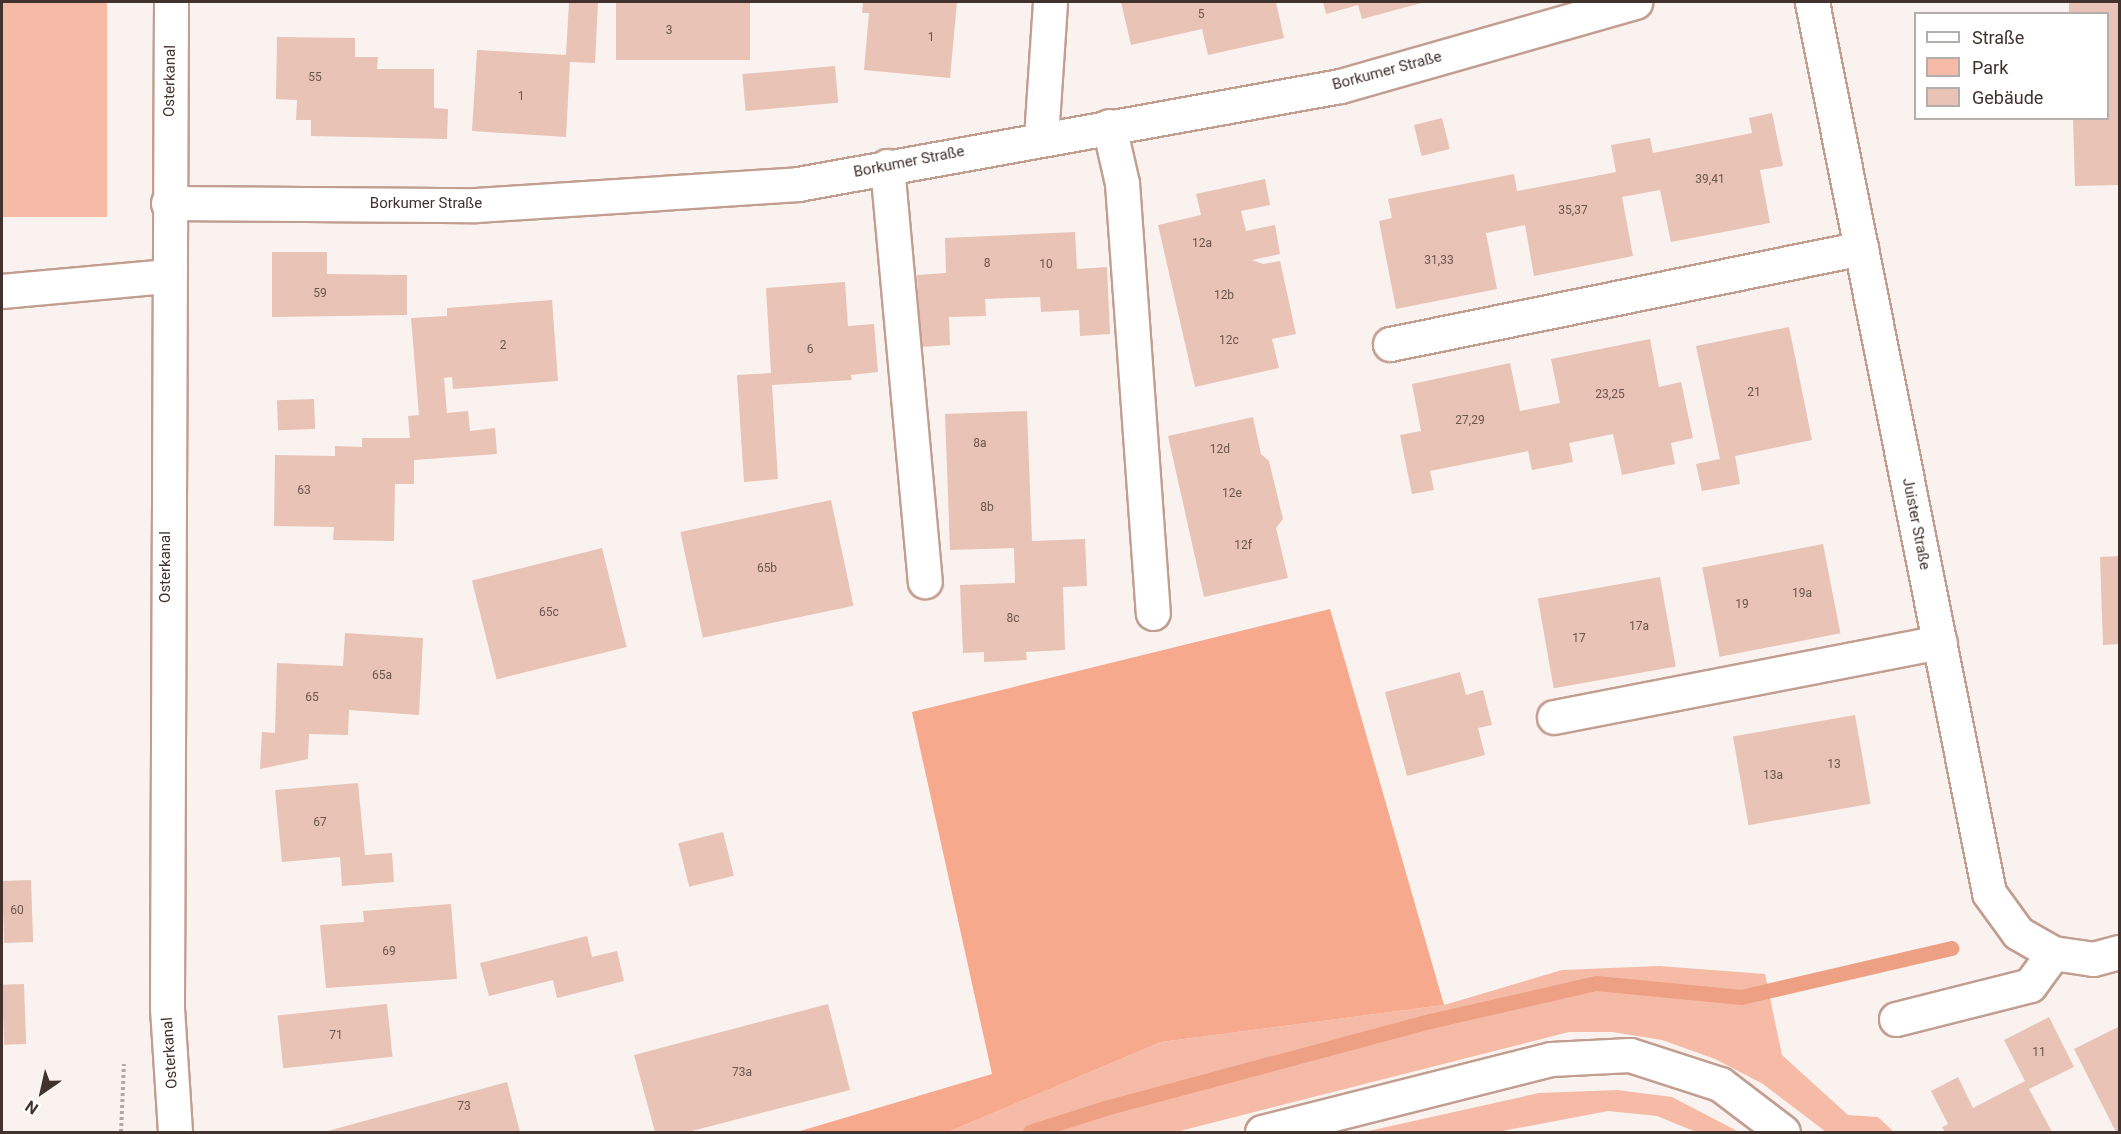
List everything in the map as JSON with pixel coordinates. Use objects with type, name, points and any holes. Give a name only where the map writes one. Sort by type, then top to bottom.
[{"type":"street","name":"Osterkanal","points":[[171,2],[168,203],[167,1008],[175,1132]]},
{"type":"street","points":[[1041,138],[1050,2]]},
{"type":"street","name":"Borkumer Straße","points":[[168,203],[476,205],[798,184],[1041,138],[1340,86],[1635,2]]},
{"type":"street","name":"Juister Straße","points":[[1812,2],[1989,893],[2018,933],[2053,953],[2093,959],[2120,952]]},
{"type":"street","points":[[1109,126],[1122,183],[1153,613]]},
{"type":"street","points":[[887,166],[925,581]]},
{"type":"street","points":[[1390,344],[1861,248]]},
{"type":"street","points":[[2,291],[168,276]]},
{"type":"street","points":[[1554,717],[1940,642]]},
{"type":"street","points":[[1896,1019],[2030,985],[2053,953]]},
{"type":"street","points":[[1262,1132],[1551,1059],[1630,1055],[1720,1083],[1783,1132]]},
{"type":"green space","points":[[2,2],[107,2],[107,217],[2,217]]},
{"type":"green space","points":[[1659,966],[1765,974],[1782,1055],[1848,1115],[1878,1117],[1894,1132],[1826,1132],[1763,1084],[1715,1059],[1662,1040],[1612,1032],[1569,1032],[1176,1132],[948,1132],[1161,1042],[1444,1005],[1562,970]]},
{"type":"green space","points":[[1617,1090],[1672,1097],[1739,1132],[1696,1132],[1657,1116],[1608,1111],[1497,1132],[1364,1132],[1539,1093]]},
{"type":"shaded area","points":[[1330,609],[1444,1005],[1161,1042],[948,1132],[797,1132],[992,1074],[912,712]]},
{"type":"building","points":[[569,2],[598,2],[595,63],[570,62],[566,137],[472,131],[477,50],[566,55]]},
{"type":"building","points":[[616,2],[750,2],[750,60],[616,60]]},
{"type":"building","points":[[863,2],[957,2],[950,78],[864,70],[869,13],[862,13]]},
{"type":"building","points":[[1121,2],[1276,2],[1284,38],[1208,55],[1202,29],[1131,45]]},
{"type":"building","points":[[1323,2],[1425,2],[1362,19],[1358,5],[1326,14]]},
{"type":"building","points":[[2069,2],[2120,2],[2120,185],[2075,186],[2073,120],[2109,120],[2109,12],[2069,12]]},
{"type":"building","points":[[277,37],[355,38],[355,57],[378,57],[377,69],[434,69],[434,108],[448,109],[447,139],[311,136],[311,120],[296,120],[297,100],[276,99]]},
{"type":"building","points":[[835,66],[838,103],[746,111],[742,74]]},
{"type":"building","points":[[1772,113],[1783,166],[1760,170],[1770,223],[1671,242],[1660,190],[1622,197],[1633,256],[1534,276],[1525,225],[1486,233],[1497,289],[1396,309],[1379,221],[1392,218],[1388,199],[1514,174],[1517,191],[1616,172],[1611,145],[1650,138],[1653,153],[1752,133],[1749,118]]},
{"type":"building","points":[[1442,118],[1450,149],[1422,156],[1414,125]]},
{"type":"building","points":[[1265,179],[1270,205],[1241,211],[1246,231],[1275,225],[1280,254],[1252,260],[1263,264],[1280,261],[1296,334],[1272,339],[1279,368],[1195,387],[1158,225],[1201,215],[1196,194]]},
{"type":"building","points":[[1075,232],[1077,269],[1107,267],[1110,334],[1080,336],[1079,310],[1041,312],[1040,297],[985,299],[986,316],[949,317],[950,345],[921,347],[917,275],[946,273],[945,238]]},
{"type":"building","points":[[272,252],[327,252],[327,274],[407,275],[407,315],[272,317]]},
{"type":"building","points":[[845,282],[848,326],[874,324],[878,372],[851,375],[852,380],[772,385],[778,479],[744,482],[737,375],[771,373],[766,288]]},
{"type":"building","points":[[552,300],[558,381],[453,389],[452,377],[444,378],[447,413],[468,411],[470,431],[495,428],[497,454],[414,460],[414,484],[395,484],[394,541],[333,540],[334,527],[274,526],[275,455],[335,456],[335,446],[362,447],[362,438],[410,438],[408,416],[419,415],[411,318],[447,316],[447,308]]},
{"type":"building","points":[[1789,327],[1812,440],[1735,456],[1740,484],[1702,491],[1696,464],[1720,459],[1696,346]]},
{"type":"building","points":[[1650,339],[1659,387],[1681,382],[1693,438],[1671,443],[1675,464],[1622,475],[1613,434],[1569,443],[1573,462],[1532,470],[1528,451],[1430,471],[1434,490],[1412,494],[1400,435],[1421,431],[1412,384],[1510,363],[1520,411],[1560,403],[1551,359]]},
{"type":"building","points":[[314,399],[315,429],[278,430],[277,400]]},
{"type":"building","points":[[1027,411],[1032,541],[1085,539],[1087,586],[1063,587],[1065,650],[1026,652],[1027,660],[984,662],[984,652],[963,653],[960,585],[1015,583],[1014,548],[950,550],[945,414]]},
{"type":"building","points":[[1253,417],[1261,454],[1269,461],[1283,519],[1276,528],[1288,578],[1204,597],[1168,436]]},
{"type":"building","points":[[831,500],[853,606],[703,638],[680,532]]},
{"type":"building","points":[[1823,544],[1840,633],[1720,657],[1702,567]]},
{"type":"building","points":[[602,548],[627,647],[497,679],[472,580]]},
{"type":"building","points":[[2120,556],[2120,644],[2103,645],[2100,557]]},
{"type":"building","points":[[1660,577],[1676,667],[1554,688],[1538,599]]},
{"type":"building","points":[[345,633],[423,638],[419,715],[349,710],[348,735],[309,734],[308,759],[260,769],[262,732],[275,733],[277,663],[343,666]]},
{"type":"building","points":[[1460,672],[1466,695],[1483,690],[1492,725],[1478,728],[1485,755],[1407,776],[1385,692]]},
{"type":"building","points":[[1855,715],[1871,804],[1749,825],[1733,737]]},
{"type":"building","points":[[358,783],[365,855],[392,853],[394,882],[342,886],[340,857],[282,862],[275,790]]},
{"type":"building","points":[[723,832],[734,876],[689,887],[678,843]]},
{"type":"building","points":[[31,880],[33,942],[4,943],[2,881]]},
{"type":"building","points":[[451,904],[457,979],[326,988],[320,925],[364,922],[363,911]]},
{"type":"building","points":[[587,936],[592,957],[617,951],[624,981],[557,998],[553,980],[489,996],[480,963]]},
{"type":"building","points":[[24,984],[26,1044],[4,1045],[2,985]]},
{"type":"building","points":[[387,1004],[393,1057],[283,1068],[278,1015]]},
{"type":"building","points":[[828,1004],[850,1090],[688,1132],[655,1132],[634,1055]]},
{"type":"building","points":[[2049,1017],[2074,1067],[2029,1089],[2052,1132],[1945,1132],[1942,1127],[1948,1124],[1931,1091],[1958,1077],[1973,1108],[2025,1081],[2004,1040]]},
{"type":"building","points":[[2120,1026],[2120,1132],[2116,1132],[2074,1049]]},
{"type":"building","points":[[507,1082],[520,1132],[324,1132]]},
{"type":"waterway","points":[[1030,1132],[1105,1108],[1430,1021],[1596,983],[1741,997],[1951,948]]}]
